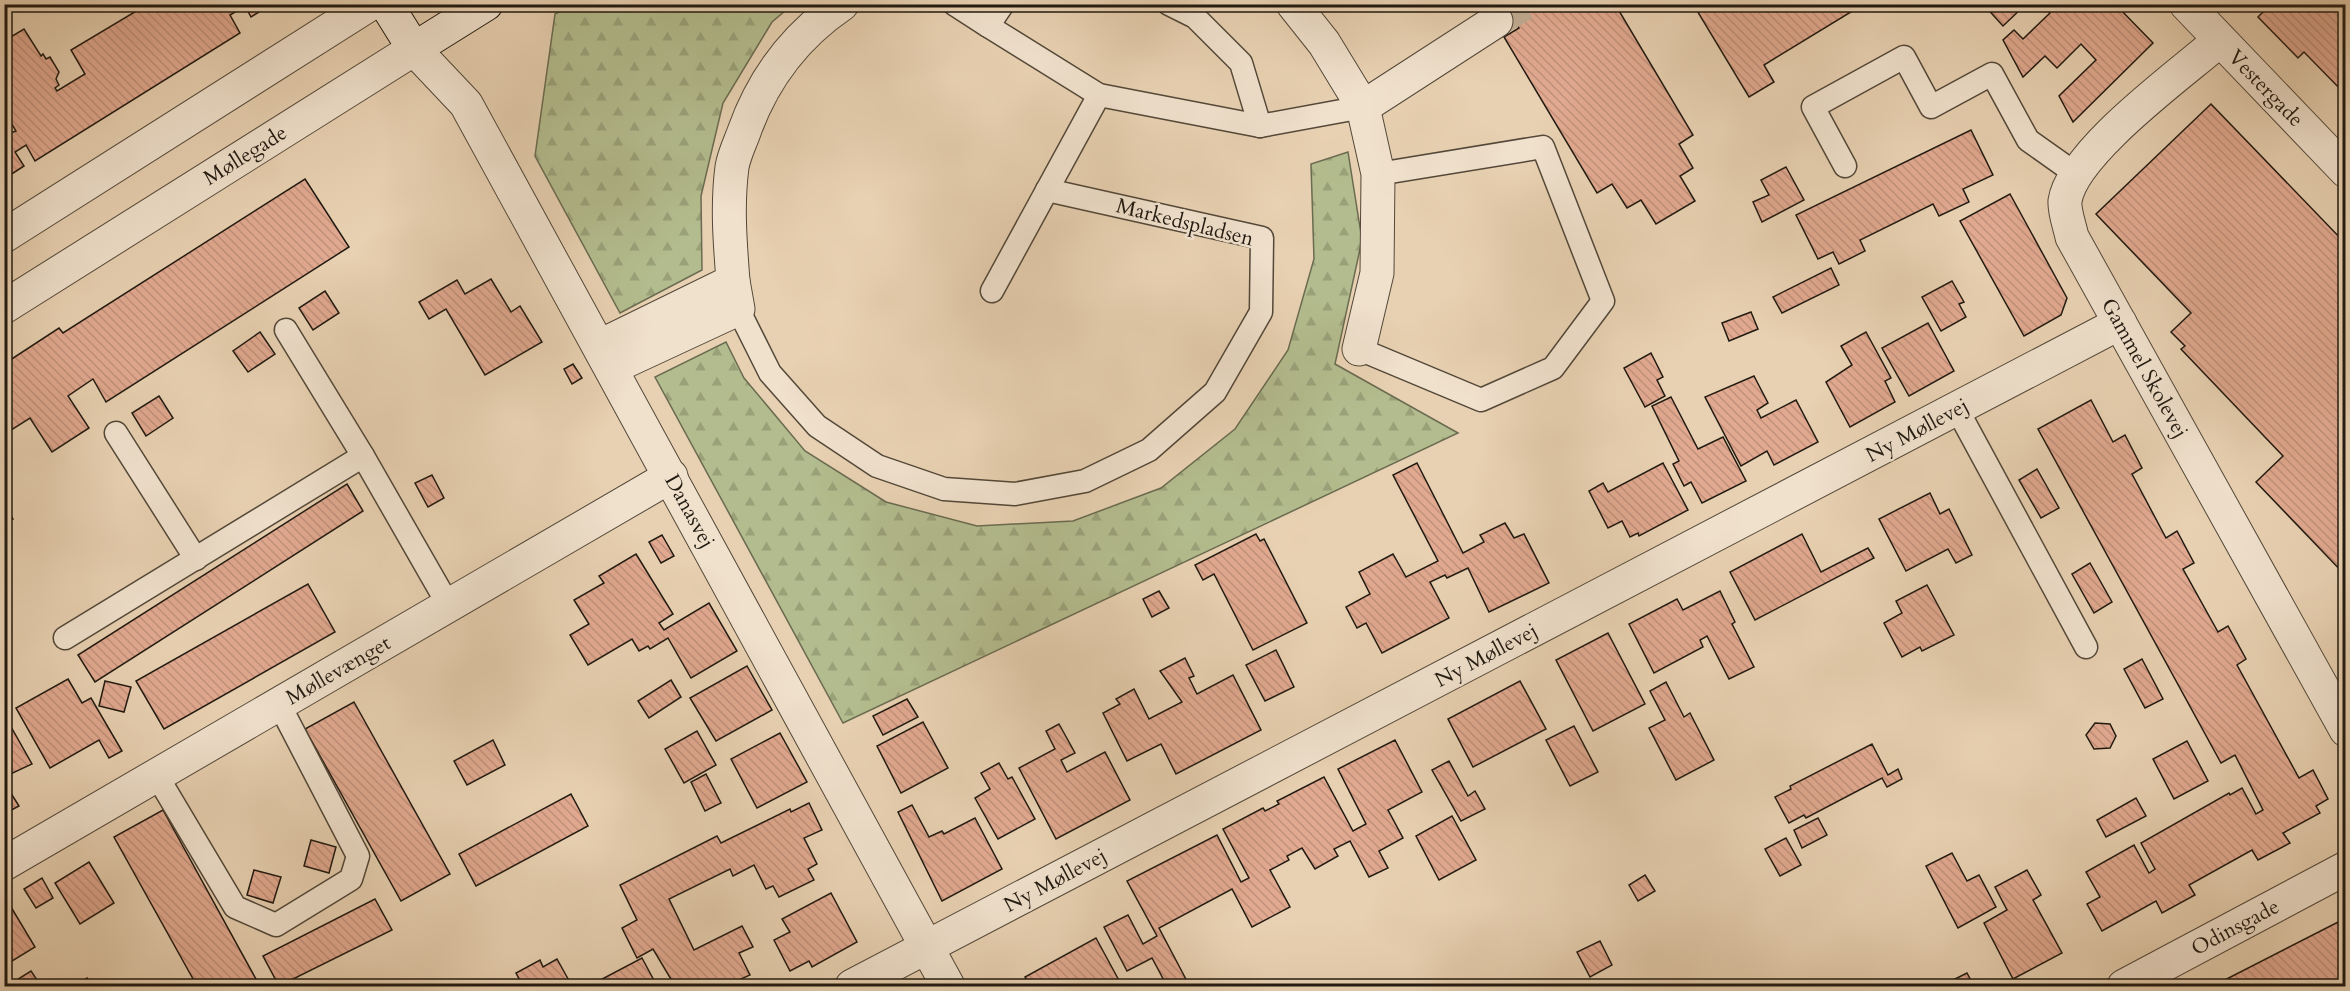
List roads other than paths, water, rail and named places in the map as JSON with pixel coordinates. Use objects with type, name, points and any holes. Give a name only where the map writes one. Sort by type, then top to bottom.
[{"type":"street","points":[[4,236],[370,4]]},
{"type":"street","name":"Danasvej","points":[[386,4],[414,49],[466,104],[928,946],[948,987]]},
{"type":"street","name":"Møllegade","points":[[4,307],[486,4]]},
{"type":"street","name":"Markedspladsen","points":[[735,295],[728,220],[732,164],[756,99],[786,53],[821,19],[842,4]]},
{"type":"street","points":[[1293,4],[1324,43],[1363,107],[1378,174],[1377,273],[1359,349]]},
{"type":"street","name":"Vestergade","points":[[2186,4],[2346,171]]},
{"type":"street","points":[[1363,107],[1496,21]]},
{"type":"street","name":"Gammel Skolevej","points":[[2220,40],[2099,144],[2076,174],[2065,202],[2072,237],[2346,730]]},
{"type":"street","points":[[605,357],[735,295]]},
{"type":"street","name":"Ny Møllevej","points":[[852,987],[2120,323]]},
{"type":"street","name":"Møllevænget","points":[[4,864],[671,476]]},
{"type":"street","name":"Odinsgade","points":[[2124,987],[2346,868]]},
{"type":"lane","points":[[954,4],[1099,95],[1260,126],[1363,107]]},
{"type":"lane","points":[[988,26],[1003,4]]},
{"type":"lane","points":[[1169,4],[1195,17],[1241,63],[1260,126]]},
{"type":"lane","points":[[1845,166],[1813,107],[1904,57],[1931,107],[1992,74],[2028,140],[2076,174]]},
{"type":"lane","points":[[992,291],[1099,95]]},
{"type":"lane","points":[[1359,349],[1481,400],[1553,368],[1603,301],[1543,147],[1378,174]]},
{"type":"lane","name":"Markedspladsen","points":[[735,295],[770,373],[817,426],[877,466],[944,489],[1015,494],[1085,481],[1149,450],[1215,392],[1261,312],[1262,238],[1047,190]]},
{"type":"lane","points":[[286,330],[363,456],[449,606]]},
{"type":"lane","points":[[1957,409],[2086,647]]},
{"type":"lane","points":[[117,433],[196,559]]},
{"type":"lane","points":[[65,638],[363,456]]},
{"type":"lane","points":[[157,776],[235,907],[276,925],[351,879],[358,856],[279,704]]},
{"type":"tunnel","points":[[1496,21],[1524,4]]}]
